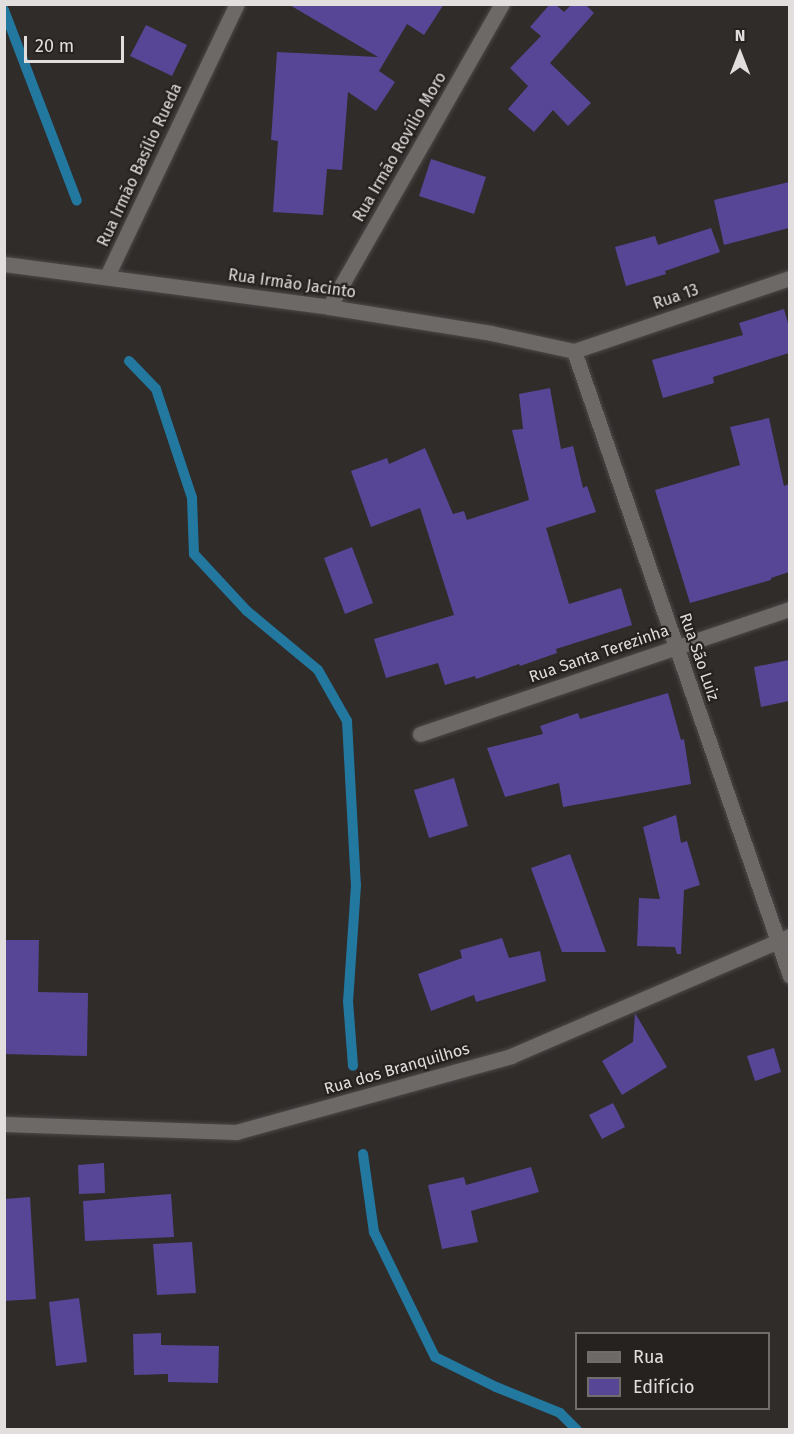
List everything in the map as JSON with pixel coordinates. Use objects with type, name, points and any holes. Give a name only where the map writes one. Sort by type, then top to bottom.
[{"type":"street","name":"Rua Irmão Basílio Rueda","points":[[107,276],[237,4]]},
{"type":"street","name":"Rua Irmão Rovílio Moro","points":[[329,307],[501,4]]},
{"type":"street","name":"Rua Irmão Jacinto","points":[[4,264],[329,307],[491,333],[574,351]]},
{"type":"street","name":"Rua 13","points":[[574,351],[789,278]]},
{"type":"street","name":"Rua São Luiz","points":[[574,351],[676,647],[783,938],[789,976]]},
{"type":"street","name":"Rua Santa Terezinha","points":[[420,734],[789,609]]},
{"type":"street","name":"Rua dos Branquilhos","points":[[4,1124],[236,1132],[511,1056],[783,938]]},
{"type":"building","points":[[288,4],[444,4],[424,35],[407,24],[379,71],[395,82],[376,111],[348,92],[342,170],[327,169],[323,215],[273,212],[278,141],[271,140],[277,52],[378,57]]},
{"type":"building","points":[[550,4],[555,4],[564,12],[572,4],[585,4],[594,13],[550,63],[591,103],[568,126],[553,110],[534,132],[508,109],[528,86],[510,68],[541,36],[530,27]]},
{"type":"building","points":[[146,25],[187,45],[172,76],[130,56]]},
{"type":"building","points":[[431,159],[486,177],[474,214],[419,196]]},
{"type":"building","points":[[789,182],[789,228],[724,245],[714,200]]},
{"type":"building","points":[[711,228],[720,252],[665,271],[666,274],[626,286],[615,247],[655,236],[658,245]]},
{"type":"building","points":[[784,309],[789,327],[789,353],[713,377],[714,383],[663,398],[652,360],[743,335],[739,323]]},
{"type":"building","points":[[550,388],[561,449],[573,446],[583,488],[587,486],[596,512],[546,528],[569,604],[621,588],[632,625],[556,649],[557,653],[476,679],[475,676],[445,685],[438,663],[386,678],[374,639],[454,615],[420,508],[371,527],[351,471],[387,458],[389,464],[425,448],[453,514],[464,511],[467,520],[529,500],[512,430],[523,429],[519,394]]},
{"type":"building","points":[[769,418],[784,486],[789,484],[789,572],[771,578],[771,580],[690,603],[655,490],[740,465],[730,427]]},
{"type":"building","points":[[352,547],[373,603],[345,614],[324,558]]},
{"type":"building","points":[[789,660],[789,701],[761,707],[754,667]]},
{"type":"building","points":[[668,693],[681,740],[684,739],[691,784],[563,807],[559,783],[505,797],[487,748],[543,734],[540,726],[578,713],[580,719]]},
{"type":"building","points":[[454,778],[468,826],[429,838],[414,790]]},
{"type":"building","points":[[676,815],[681,843],[687,841],[700,885],[684,890],[681,954],[677,954],[675,947],[637,946],[639,898],[660,899],[643,827]]},
{"type":"building","points":[[570,854],[606,952],[562,952],[531,868]]},
{"type":"building","points":[[502,938],[509,958],[540,951],[546,981],[476,1002],[474,995],[431,1011],[418,974],[462,958],[460,950]]},
{"type":"building","points":[[4,940],[39,940],[38,992],[88,993],[87,1056],[4,1054]]},
{"type":"building","points":[[635,1013],[667,1067],[622,1095],[602,1061],[633,1042]]},
{"type":"building","points":[[774,1048],[781,1072],[755,1081],[747,1056]]},
{"type":"building","points":[[613,1103],[625,1127],[602,1139],[589,1115]]},
{"type":"building","points":[[104,1163],[105,1193],[79,1194],[78,1165]]},
{"type":"building","points":[[531,1167],[539,1192],[471,1211],[478,1242],[442,1249],[428,1185],[464,1177],[466,1185]]},
{"type":"building","points":[[171,1194],[174,1237],[85,1241],[83,1201]]},
{"type":"building","points":[[30,1197],[36,1299],[4,1301],[4,1199]]},
{"type":"building","points":[[192,1242],[196,1293],[157,1295],[153,1244]]},
{"type":"building","points":[[79,1298],[87,1362],[56,1366],[49,1302]]},
{"type":"building","points":[[161,1333],[161,1345],[219,1346],[218,1383],[168,1382],[168,1374],[134,1375],[133,1334]]},
{"type":"waterway","points":[[4,10],[77,201]]},
{"type":"waterway","points":[[129,361],[156,389],[192,498],[194,554],[247,611],[318,670],[347,721],[356,885],[348,1001],[353,1066]]},
{"type":"waterway","points":[[363,1154],[374,1232],[435,1357],[496,1387],[560,1413],[577,1430]]}]
